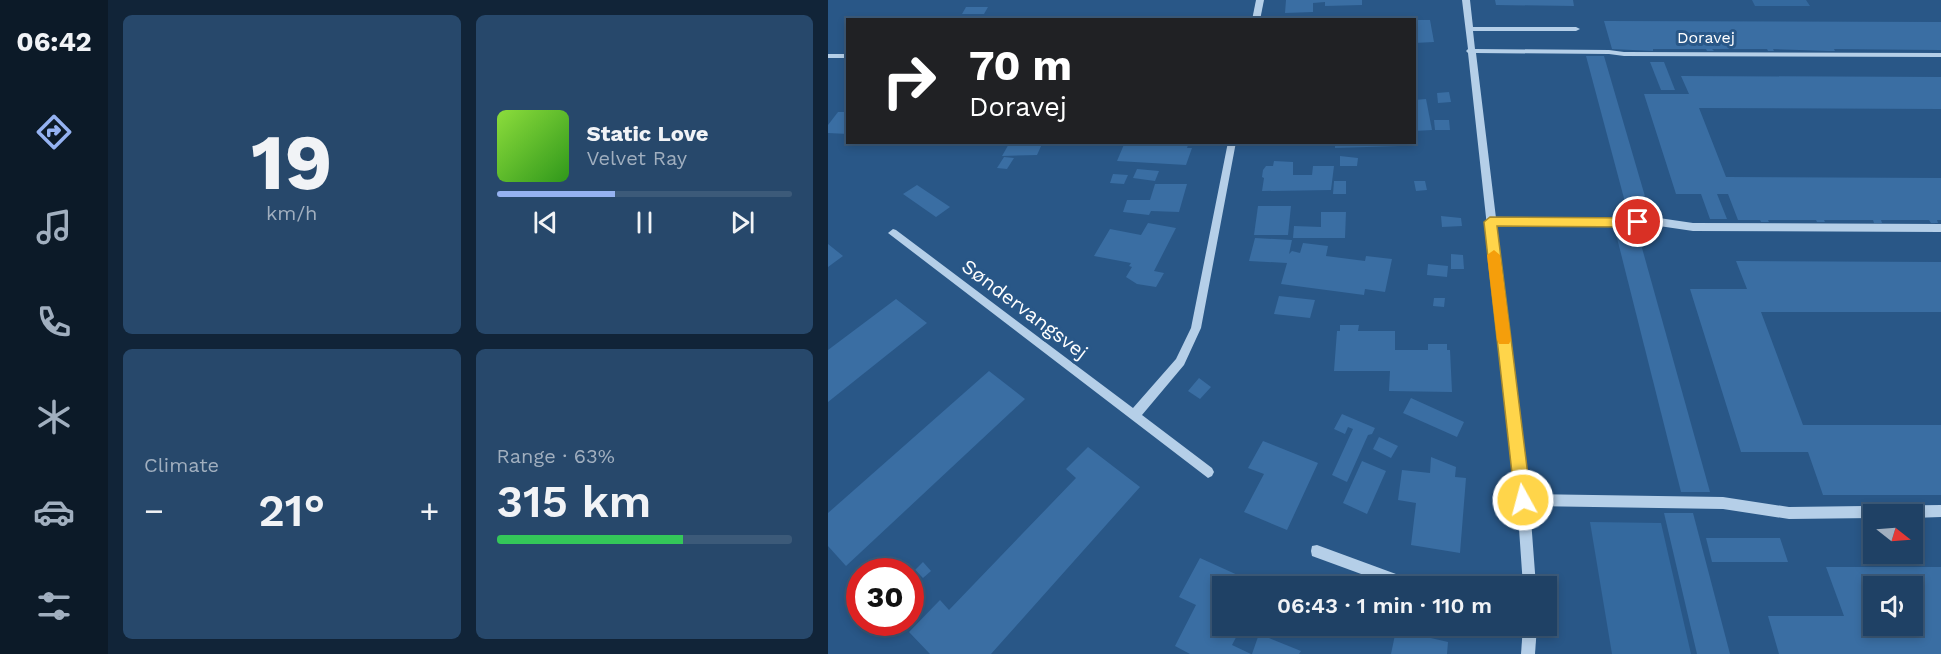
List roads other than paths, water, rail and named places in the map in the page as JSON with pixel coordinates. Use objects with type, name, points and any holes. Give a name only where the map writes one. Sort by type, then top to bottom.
[{"type":"street","points":[[1256,18],[1260,0]]},
{"type":"street","points":[[1466,0],[1470,51],[1523,500],[1527,576]]},
{"type":"street","points":[[1468,29],[1576,29]]},
{"type":"street","name":"Doravej","points":[[1470,51],[1941,55]]},
{"type":"street","points":[[828,56],[846,56]]},
{"type":"street","points":[[1135,414],[1180,362],[1196,328],[1232,144]]},
{"type":"street","points":[[1490,222],[1659,222],[1693,227],[1941,228]]},
{"type":"street","name":"Søndervangsvej","points":[[893,233],[1135,414],[1208,472]]},
{"type":"street","points":[[1523,500],[1723,503],[1789,513],[1941,512]]},
{"type":"street","points":[[1317,550],[1384,576]]},
{"type":"street","points":[[1528,654],[1529,636]]}]
